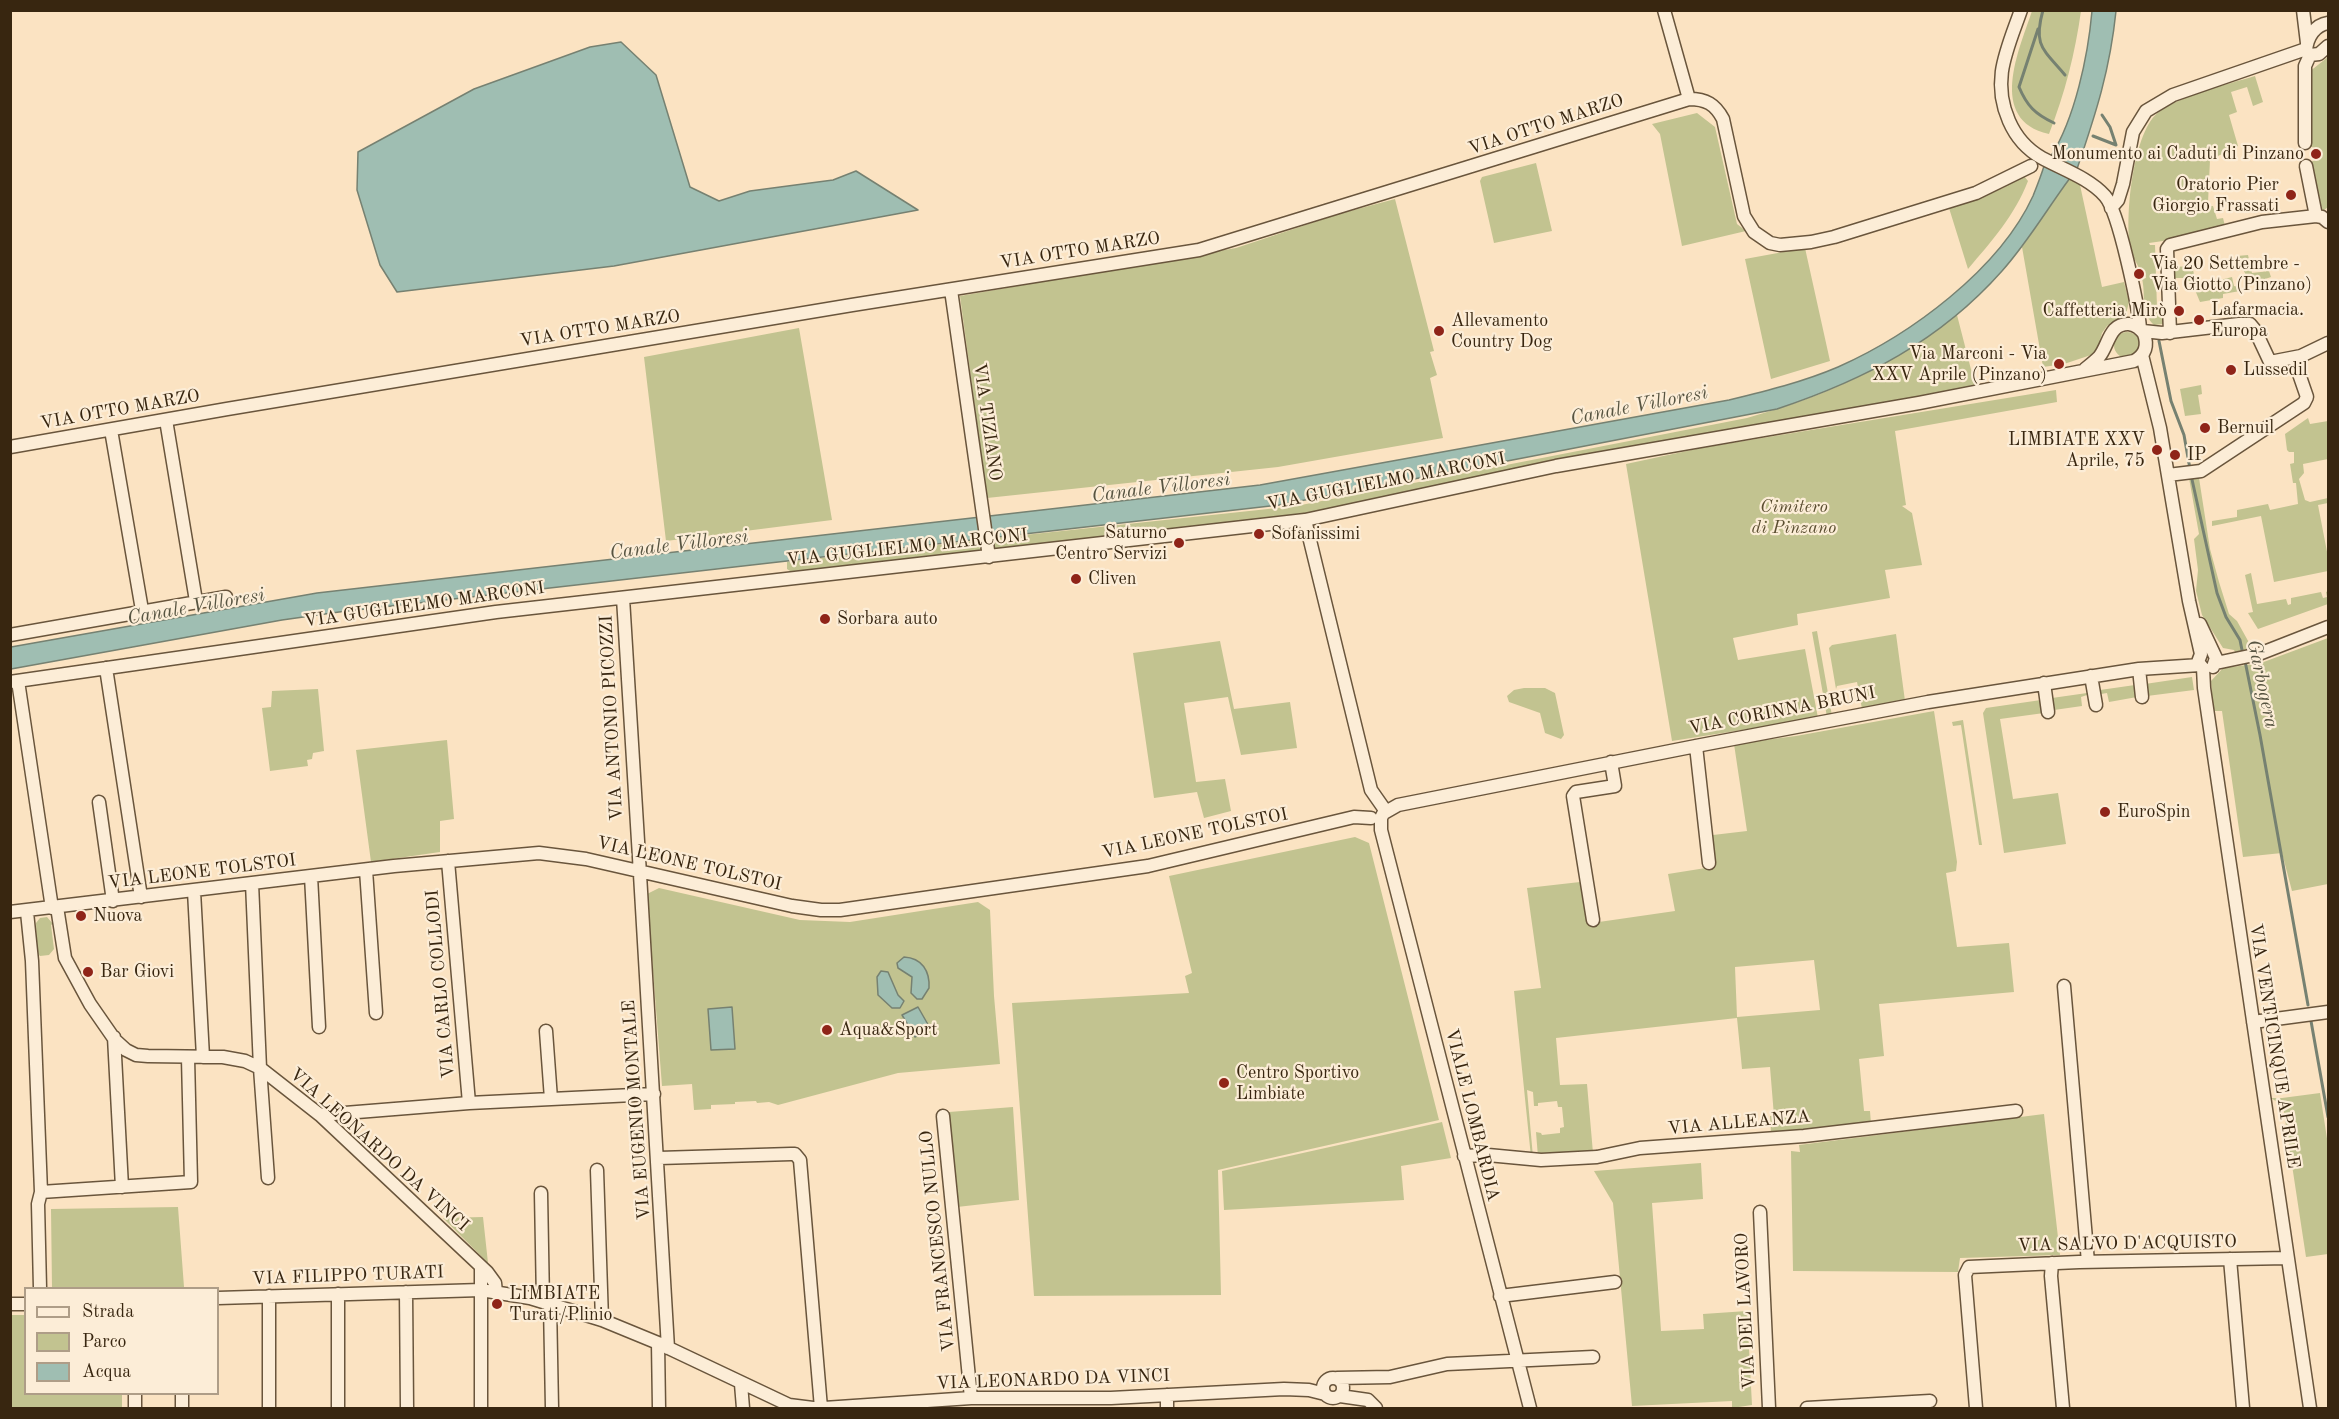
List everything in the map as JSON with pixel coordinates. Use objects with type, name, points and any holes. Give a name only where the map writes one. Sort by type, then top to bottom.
[{"type":"street","points":[[1664,10],[1689,99],[1700,99],[1718,109],[1723,119],[1744,216],[1754,232],[1770,243],[1811,242],[1834,237],[1976,193],[2031,166]]},
{"type":"street","points":[[2021,10],[2000,75],[2001,99],[2010,124],[2029,150],[2073,174],[2105,196],[2111,208],[2136,300],[2189,601],[2207,660],[2256,655],[2328,627]]},
{"type":"street","points":[[2304,15],[2311,27],[2328,22]]},
{"type":"street","points":[[2304,15],[2308,49]]},
{"type":"street","points":[[2305,143],[2305,66],[2316,27]]},
{"type":"street","points":[[2111,208],[2119,197],[2133,132],[2145,111],[2173,95],[2308,49],[2319,54],[2328,46]]},
{"type":"street","name":"VIA OTTO MARZO","points":[[10,447],[852,305],[1214,247],[1689,99]]},
{"type":"street","points":[[2306,166],[2316,216]]},
{"type":"street","points":[[2105,196],[2123,183]]},
{"type":"street","points":[[2166,333],[2167,249],[2170,245],[2262,222],[2316,216],[2328,222]]},
{"type":"street","name":"VIA TIZIANO","points":[[951,290],[987,551]]},
{"type":"street","points":[[2085,369],[2101,356],[2109,338],[2118,326],[2125,324],[2132,317],[2136,300]]},
{"type":"street","points":[[2125,324],[2166,333]]},
{"type":"street","points":[[2124,362],[2144,351],[2152,338],[2166,333],[2240,324],[2250,324],[2255,330],[2270,362],[2296,358],[2328,343]]},
{"type":"street","points":[[2109,338],[2110,351],[2124,362],[2140,369],[2150,384]]},
{"type":"street","points":[[2168,475],[2201,471],[2304,403],[2307,397],[2296,358]]},
{"type":"street","name":"VIA GUGLIELMO MARCONI","points":[[14,682],[496,612],[987,551],[1305,520],[1556,466],[1919,403],[2124,362]]},
{"type":"street","points":[[166,420],[195,601]]},
{"type":"street","points":[[111,430],[142,610]]},
{"type":"street","name":"VIALE LOMBARDIA","points":[[1305,520],[1376,813],[1530,1408]]},
{"type":"street","points":[[10,635],[226,597]]},
{"type":"street","name":"VIA ANTONIO PICOZZI","points":[[623,598],[639,871]]},
{"type":"street","name":"VIA CORINNA BRUNI","points":[[1376,813],[1398,806],[1611,762],[1965,696],[2207,660]]},
{"type":"street","name":"VIA VENTICINQUE APRILE","points":[[2207,660],[2204,688],[2310,1408]]},
{"type":"street","points":[[106,668],[141,897]]},
{"type":"street","points":[[2139,669],[2142,697]]},
{"type":"street","points":[[2091,676],[2096,705]]},
{"type":"street","points":[[14,682],[65,958],[90,1004],[126,1050],[114,1057]]},
{"type":"street","points":[[2044,684],[2048,712]]},
{"type":"street","points":[[1696,746],[1709,863]]},
{"type":"street","points":[[1593,920],[1573,796],[1576,792],[1615,786],[1611,762]]},
{"type":"street","points":[[99,802],[113,901]]},
{"type":"street","name":"VIA LEONE TOLSTOI","points":[[10,912],[27,912],[310,876],[539,853],[586,859],[792,906],[840,910],[1148,866],[1376,813]]},
{"type":"street","name":"VIA CARLO COLLODI","points":[[448,861],[469,1104]]},
{"type":"street","points":[[366,870],[376,1013]]},
{"type":"street","name":"VIA EUGENIO MONTALE","points":[[639,871],[659,1158],[663,1345],[659,1408]]},
{"type":"street","points":[[310,876],[319,1027]]},
{"type":"street","points":[[252,883],[260,1068],[268,1178]]},
{"type":"street","points":[[194,891],[203,1057]]},
{"type":"street","points":[[27,912],[32,960],[41,1192],[38,1204],[40,1287]]},
{"type":"street","points":[[2064,986],[2088,1262]]},
{"type":"street","points":[[2253,1022],[2309,1014],[2328,1014]]},
{"type":"street","points":[[546,1031],[551,1099]]},
{"type":"street","points":[[114,1037],[122,1187]]},
{"type":"street","name":"VIA LEONARDO DA VINCI","points":[[126,1050],[136,1055],[236,1059],[260,1068],[320,1115],[481,1267],[494,1281],[496,1292]]},
{"type":"street","points":[[41,1192],[191,1182],[188,1058]]},
{"type":"street","points":[[320,1115],[654,1094]]},
{"type":"street","name":"VIA ALLEANZA","points":[[1464,1156],[1488,1155],[1541,1160],[1597,1157],[1640,1148],[1804,1136],[2016,1111]]},
{"type":"street","name":"VIA FRANCESCO NULLO","points":[[943,1116],[971,1398]]},
{"type":"street","points":[[659,1158],[791,1154],[798,1156],[823,1408]]},
{"type":"street","points":[[597,1170],[602,1320]]},
{"type":"street","points":[[541,1193],[552,1408]]},
{"type":"street","name":"VIA DEL LAVORO","points":[[1760,1212],[1769,1408]]},
{"type":"street","name":"VIA SALVO D'ACQUISTO","points":[[1976,1408],[1965,1275],[1968,1268],[2052,1263],[2287,1258]]},
{"type":"street","points":[[2230,1259],[2243,1408]]},
{"type":"street","points":[[2052,1263],[2051,1276],[2063,1408]]},
{"type":"street","points":[[481,1267],[482,1408]]},
{"type":"street","points":[[1500,1296],[1615,1282]]},
{"type":"street","points":[[480,1290],[547,1303],[602,1320],[663,1345],[789,1405],[813,1408]]},
{"type":"street","name":"VIA FILIPPO TURATI","points":[[219,1298],[480,1290]]},
{"type":"street","points":[[406,1292],[407,1408]]},
{"type":"street","points":[[338,1294],[338,1408]]},
{"type":"street","points":[[268,1296],[269,1408]]},
{"type":"street","name":"VIA LEONARDO DA VINCI","points":[[1284,1389],[1331,1379],[1400,1376],[1447,1364],[1593,1357]]},
{"type":"street","points":[[1331,1379],[1344,1387],[1330,1400],[1323,1387],[1331,1379]]},
{"type":"street","points":[[741,1384],[743,1408]]},
{"type":"street","name":"VIA LEONARDO DA VINCI","points":[[823,1408],[971,1398],[1111,1403],[1167,1395],[1284,1389],[1309,1390],[1330,1400],[1368,1400],[1376,1408]]},
{"type":"street","points":[[1167,1395],[1167,1408]]},
{"type":"street","points":[[1807,1408],[1930,1401]]},
{"type":"green space","points":[[2032,11],[2081,11],[2069,73],[2049,134],[2030,126],[2018,114],[2013,99],[2012,82],[2015,63]]},
{"type":"green space","points":[[2328,57],[2328,207],[2323,211],[2309,163],[2317,159],[2318,150],[2308,145],[2309,72]]},
{"type":"green space","points":[[2255,76],[2263,102],[2253,106],[2247,87],[2231,92],[2237,112],[2229,115],[2238,146],[2210,160],[2208,203],[2213,206],[2217,219],[2223,218],[2225,226],[2149,243],[2155,245],[2157,308],[2163,312],[2163,324],[2154,325],[2145,309],[2142,279],[2146,278],[2144,270],[2140,271],[2132,253],[2129,232],[2133,174],[2143,135],[2160,111],[2170,105],[2206,90]]},
{"type":"green space","points":[[1697,113],[1715,127],[1737,224],[1746,231],[1682,246],[1660,134],[1652,124]]},
{"type":"green space","points":[[1536,163],[1552,231],[1494,243],[1480,181],[1482,177]]},
{"type":"green space","points":[[2024,176],[2028,181],[2016,205],[2002,228],[1968,269],[1949,208],[2003,188]]},
{"type":"green space","points":[[2070,178],[2080,185],[2102,287],[2124,282],[2129,302],[2126,314],[2107,326],[2102,333],[2097,353],[2064,364],[2043,367],[2022,247]]},
{"type":"green space","points":[[1395,199],[1434,351],[1430,352],[1437,375],[1430,378],[1443,438],[1278,467],[987,498],[960,296],[1236,248],[1339,214]]},
{"type":"green space","points":[[1805,248],[1830,361],[1771,379],[1745,259]]},
{"type":"green space","points":[[2248,255],[2252,273],[2269,271],[2271,277],[2250,284],[2237,256]]},
{"type":"green space","points":[[2192,266],[2197,286],[2232,277],[2234,286],[2239,287],[2240,291],[2223,294],[2223,298],[2200,302],[2195,290],[2183,278],[2175,278],[2174,267]]},
{"type":"green space","points":[[1957,315],[1975,385],[1316,513],[992,553],[987,539],[1296,506],[1747,418],[1805,400],[1858,377],[1907,350]]},
{"type":"green space","points":[[799,328],[832,520],[666,541],[644,357]]},
{"type":"green space","points":[[2127,332],[2136,336],[2140,345],[2136,354],[2127,358],[2118,354],[2114,345],[2118,336]]},
{"type":"green space","points":[[2201,385],[2202,394],[2198,395],[2201,414],[2185,416],[2180,389]]},
{"type":"green space","name":"Cimitero di Pinzano","points":[[2056,390],[2057,402],[1895,431],[1906,505],[1902,506],[1912,513],[1922,565],[1885,570],[1890,598],[1797,614],[1798,625],[1733,638],[1738,660],[1805,649],[1818,718],[1672,741],[1626,464],[1701,448]]},
{"type":"green space","points":[[2308,418],[2310,424],[2328,421],[2328,459],[2303,464],[2304,473],[2299,479],[2305,500],[2310,502],[2328,498],[2328,503],[2318,505],[2328,557],[2328,571],[2274,582],[2261,516],[2212,526],[2212,521],[2237,517],[2237,510],[2268,504],[2270,510],[2298,504],[2296,483],[2293,483],[2290,464],[2294,463],[2294,452],[2287,450],[2285,434]]},
{"type":"green space","points":[[2195,476],[2199,478],[2210,549],[2229,614],[2237,621],[2252,648],[2235,652],[2223,648],[2202,615],[2196,591],[2198,570],[2194,539],[2199,534],[2189,478]]},
{"type":"green space","points":[[983,540],[983,551],[793,573],[787,569],[787,562]]},
{"type":"green space","points":[[2251,573],[2257,604],[2286,599],[2288,605],[2291,604],[2291,598],[2321,592],[2323,598],[2327,597],[2326,592],[2328,591],[2328,604],[2258,629],[2248,613],[2253,612],[2245,575]]},
{"type":"green space","points":[[1817,631],[1832,716],[1827,717],[1812,632]]},
{"type":"green space","points":[[1896,634],[1905,701],[1862,709],[1857,682],[1837,686],[1836,689],[1829,648],[1832,645]]},
{"type":"green space","points":[[2328,638],[2328,884],[2292,891],[2282,853],[2243,857],[2222,711],[2213,711],[2211,681],[2224,667],[2231,664],[2232,667],[2261,663]]},
{"type":"green space","points":[[1220,641],[1234,709],[1290,702],[1297,748],[1241,755],[1228,697],[1184,703],[1196,782],[1225,779],[1231,811],[1204,818],[1197,792],[1154,798],[1133,653]]},
{"type":"green space","points":[[2192,677],[2194,690],[2147,696],[2145,684]]},
{"type":"green space","points":[[2135,685],[2137,697],[2109,702],[2107,693],[2101,694],[2100,690]]},
{"type":"green space","points":[[1545,688],[1555,693],[1564,735],[1561,739],[1545,733],[1540,713],[1509,702],[1507,696],[1514,690]]},
{"type":"green space","points":[[318,689],[324,751],[313,753],[312,759],[307,760],[308,766],[270,771],[262,708],[271,707],[272,691]]},
{"type":"green space","points":[[2087,693],[2081,697],[2082,706],[2054,710],[2052,698]]},
{"type":"green space","points":[[2041,700],[2044,713],[2000,719],[2013,799],[2058,793],[2066,844],[2004,853],[1983,713],[1986,708]]},
{"type":"green space","points":[[1934,711],[1957,862],[1956,871],[1946,873],[1957,947],[2009,943],[2014,992],[1879,1004],[1884,1056],[1859,1059],[1864,1111],[1870,1111],[1871,1124],[1771,1133],[1770,1116],[1774,1116],[1770,1067],[1742,1069],[1737,1018],[1556,1038],[1560,1085],[1587,1084],[1593,1153],[1538,1157],[1536,1132],[1542,1135],[1560,1133],[1560,1128],[1564,1127],[1562,1107],[1558,1107],[1557,1101],[1538,1103],[1538,1106],[1534,1106],[1533,1092],[1527,1090],[1533,1157],[1531,1157],[1514,991],[1541,988],[1527,888],[1580,882],[1592,923],[1675,911],[1668,874],[1712,867],[1713,835],[1747,831],[1734,744],[1796,736]],"holes":[[[1814,960],[1820,1010],[1737,1017],[1735,967]]]},
{"type":"green space","points":[[1963,720],[1982,845],[1979,845],[1961,725],[1953,726],[1952,722]]},
{"type":"green space","points":[[447,740],[454,819],[440,821],[440,852],[371,862],[356,750]]},
{"type":"green space","name":"Centro Sportivo Limbiate","points":[[1355,837],[1369,843],[1439,1120],[1218,1170],[1221,1295],[1034,1296],[1012,1003],[1189,993],[1185,976],[1192,973],[1169,876]]},
{"type":"green space","name":"Aqua&Sport","points":[[659,888],[800,920],[850,922],[978,902],[990,910],[1000,1064],[898,1073],[778,1105],[756,1101],[735,1102],[735,1104],[711,1105],[711,1109],[694,1110],[692,1084],[662,1086],[647,894]]},
{"type":"green space","points":[[47,917],[53,924],[51,925],[54,949],[49,955],[40,956],[37,953],[36,923],[40,918]]},
{"type":"green space","points":[[2320,1093],[2328,1145],[2328,1254],[2306,1257],[2283,1106],[2271,1098]]},
{"type":"green space","points":[[1013,1107],[1019,1200],[957,1207],[949,1112]]},
{"type":"green space","points":[[2044,1114],[2060,1255],[1960,1258],[1958,1272],[1793,1271],[1791,1151],[1800,1152],[1799,1145]]},
{"type":"green space","points":[[1442,1122],[1451,1158],[1401,1166],[1404,1200],[1224,1210],[1222,1171]]},
{"type":"green space","points":[[1701,1163],[1703,1199],[1652,1203],[1661,1331],[1704,1329],[1703,1314],[1747,1311],[1752,1405],[1732,1408],[1732,1401],[1632,1406],[1613,1203],[1594,1171]]},
{"type":"green space","points":[[178,1207],[184,1287],[52,1287],[51,1209]]},
{"type":"green space","points":[[483,1217],[488,1263],[443,1218]]},
{"type":"green space","points":[[10,1315],[24,1315],[24,1395],[122,1395],[122,1408],[11,1408]]},
{"type":"water","points":[[2092,11],[2116,11],[2110,53],[2101,91],[2077,169],[2051,156],[2067,124],[2079,86]]},
{"type":"water","points":[[621,42],[656,75],[690,187],[719,201],[750,191],[833,180],[856,171],[918,210],[614,266],[397,292],[380,265],[357,190],[358,152],[474,89],[590,47]]},
{"type":"water","name":"Canale Villoresi","points":[[2044,166],[2070,178],[2020,249],[1978,296],[1927,338],[1899,355],[1840,385],[1777,409],[1279,505],[339,612],[282,620],[11,669],[11,647],[317,593],[1260,485],[1743,397],[1798,382],[1866,354],[1950,297],[1998,249],[2018,223],[2033,196]]},
{"type":"water","points":[[904,957],[916,960],[924,966],[929,988],[922,999],[917,999],[911,993],[912,977],[898,968],[897,963]]},
{"type":"water","points":[[881,971],[888,972],[898,995],[904,1001],[900,1008],[892,1008],[878,995],[877,977]]},
{"type":"water","points":[[732,1007],[735,1049],[711,1050],[708,1009]]},
{"type":"water","points":[[918,1007],[930,1028],[915,1037],[902,1015]]},
{"type":"waterway","name":"Garbogera","points":[[2043,10],[2039,32],[2042,46],[2065,75]]},
{"type":"waterway","name":"Garbogera","points":[[2038,29],[2019,87],[2032,109],[2054,123]]},
{"type":"waterway","name":"Garbogera","points":[[2102,115],[2110,127],[2116,145]]},
{"type":"waterway","name":"Garbogera","points":[[2093,136],[2116,145]]},
{"type":"waterway","name":"Garbogera","points":[[2159,341],[2171,401],[2184,435],[2190,469]]},
{"type":"waterway","name":"Garbogera","points":[[2191,475],[2217,593],[2226,617],[2240,640],[2243,655]]},
{"type":"waterway","name":"Garbogera","points":[[2245,661],[2308,1005]]},
{"type":"waterway","name":"Garbogera","points":[[2311,1021],[2328,1117]]},
{"type":"place","name":"Monumento ai Caduti di Pinzano","points":[[2316,154]]},
{"type":"place","name":"Oratorio Pier Giorgio Frassati","points":[[2291,195]]},
{"type":"place","name":"Via 20 Settembre - Via Giotto (Pinzano)","points":[[2139,274]]},
{"type":"place","name":"Caffetteria Mirò","points":[[2179,311]]},
{"type":"place","name":"Lafarmacia. Europa","points":[[2199,320]]},
{"type":"place","name":"Allevamento Country Dog","points":[[1439,331]]},
{"type":"place","name":"Via Marconi - Via XXV Aprile (Pinzano)","points":[[2059,364]]},
{"type":"place","name":"Lussedil","points":[[2231,370]]},
{"type":"place","name":"Bernuil","points":[[2205,428]]},
{"type":"place","name":"LIMBIATE XXV Aprile, 75","points":[[2157,450]]},
{"type":"place","name":"IP","points":[[2175,455]]},
{"type":"place","name":"Sofanissimi","points":[[1259,534]]},
{"type":"place","name":"Saturno Centro Servizi","points":[[1179,543]]},
{"type":"place","name":"Cliven","points":[[1076,579]]},
{"type":"place","name":"Sorbara auto","points":[[825,619]]},
{"type":"place","name":"EuroSpin","points":[[2105,812]]},
{"type":"place","name":"Nuova","points":[[81,916]]},
{"type":"place","name":"Bar Giovi","points":[[88,972]]},
{"type":"place","name":"Aqua&Sport","points":[[827,1030]]},
{"type":"place","name":"Centro Sportivo Limbiate","points":[[1224,1083]]},
{"type":"place","name":"LIMBIATE Turati/Plinio","points":[[497,1304]]}]
